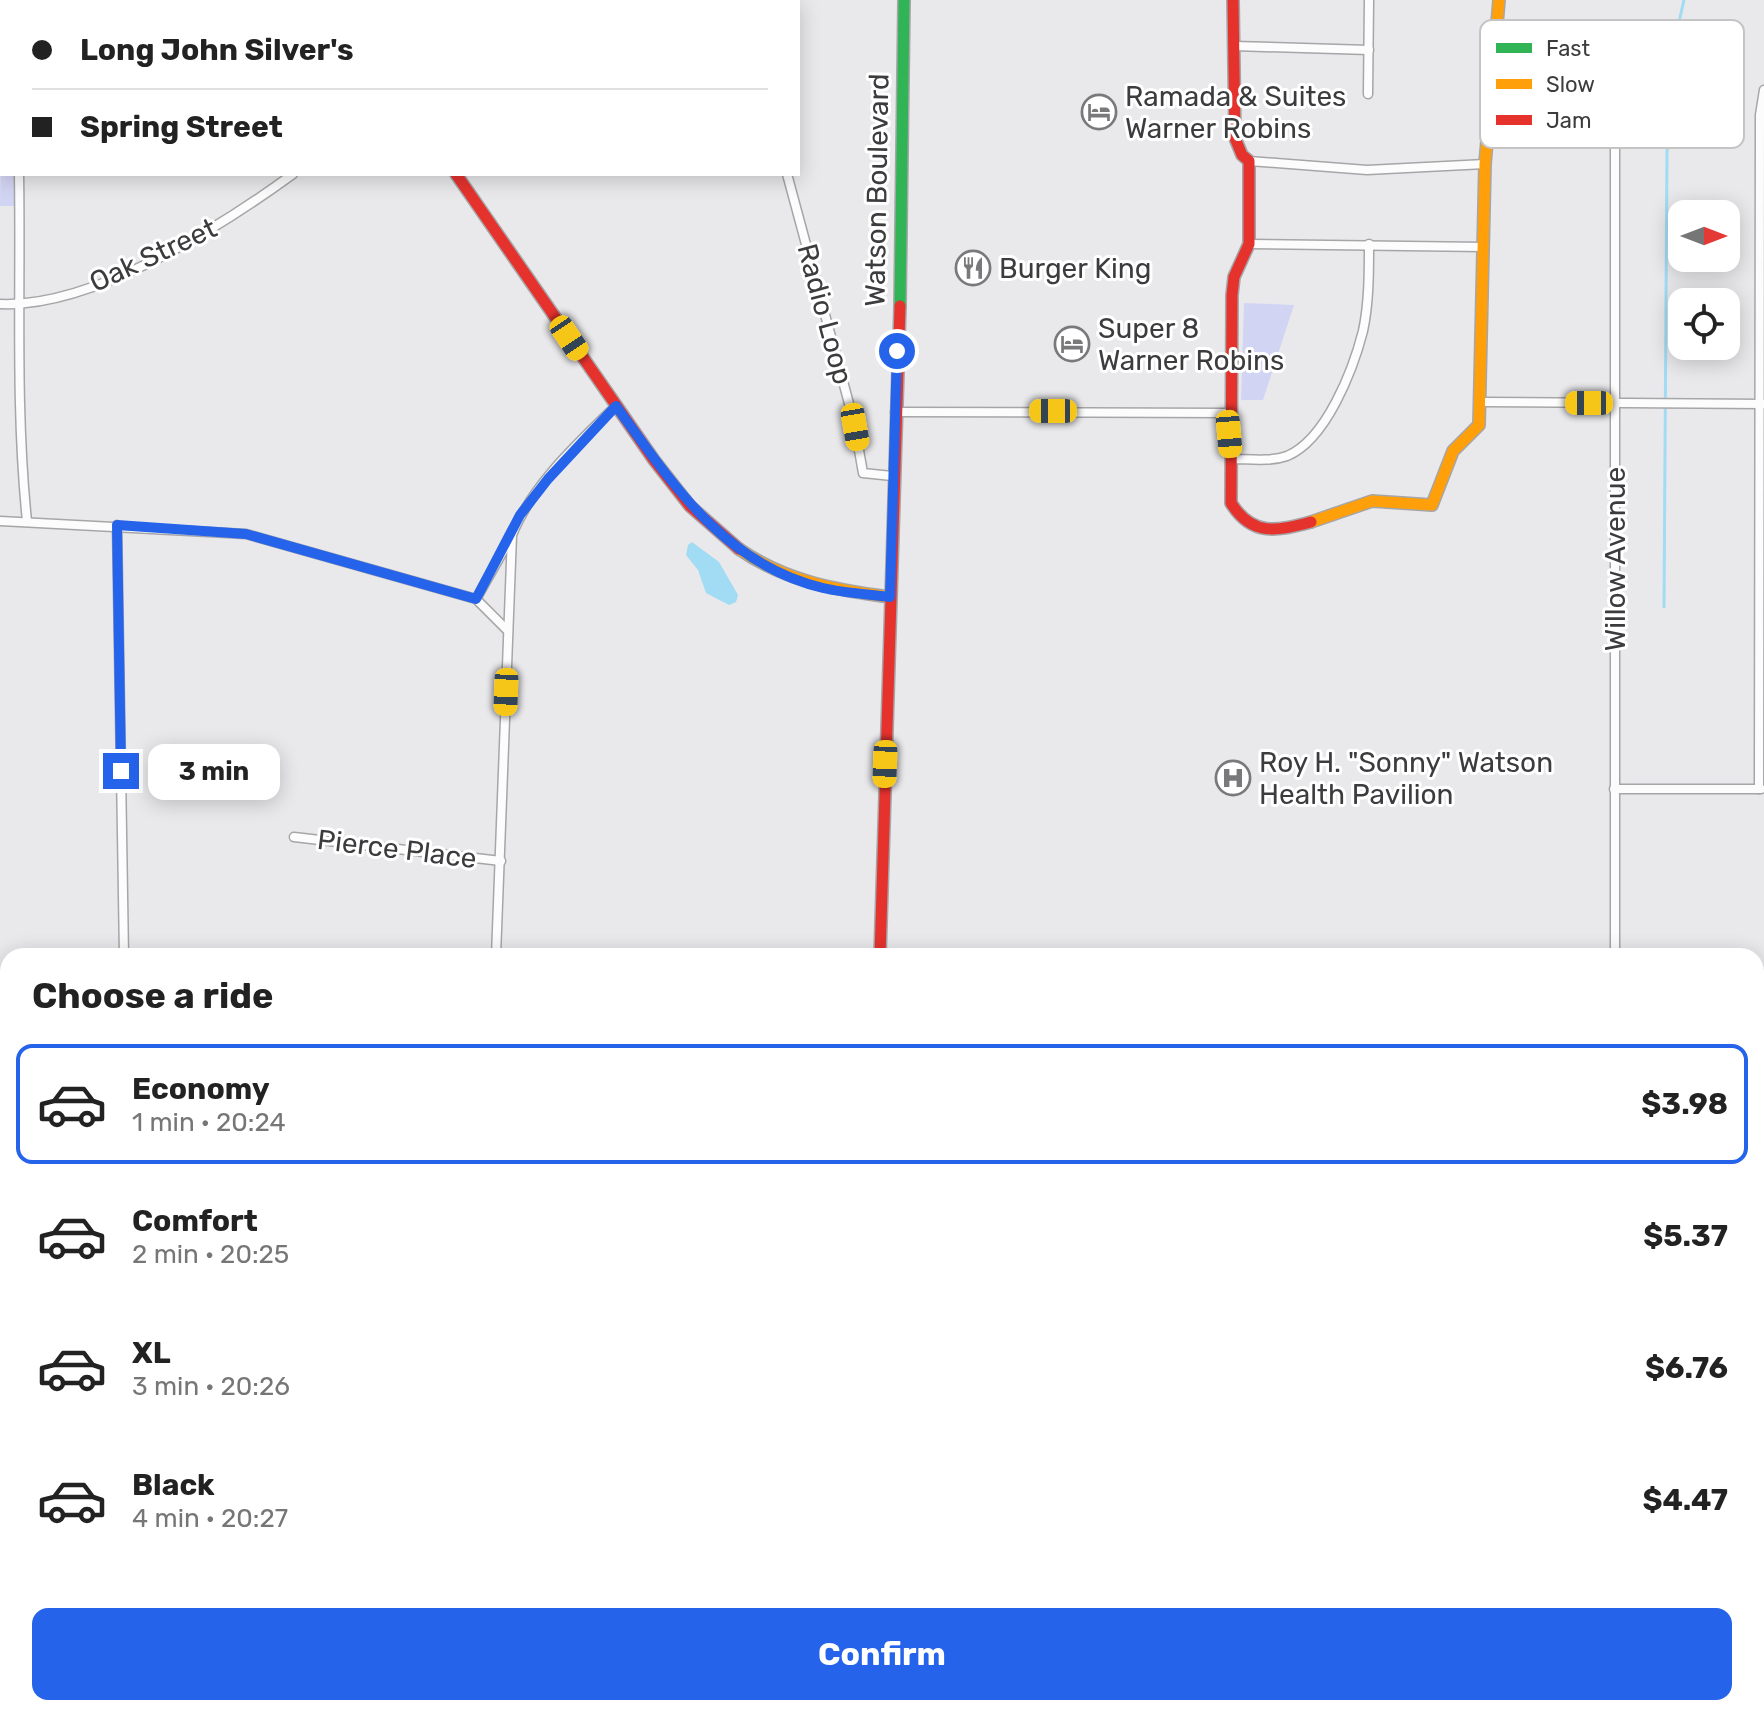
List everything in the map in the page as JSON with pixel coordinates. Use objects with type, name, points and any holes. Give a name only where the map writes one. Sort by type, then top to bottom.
[{"type":"street","name":"Watson Boulevard","points":[[880,948],[904,0]]},
{"type":"street","points":[[1233,0],[1236,145],[1249,161],[1249,244],[1234,277],[1229,413],[1231,503],[1235,515],[1255,526],[1298,527],[1365,503],[1384,500],[1432,505],[1453,451],[1479,425],[1488,148]]},
{"type":"street","points":[[1368,94],[1369,0]]},
{"type":"street","points":[[1498,20],[1499,0]]},
{"type":"street","points":[[1234,46],[1369,50]]},
{"type":"street","points":[[1614,789],[1761,789],[1763,161],[1760,115],[1764,90]]},
{"type":"street","name":"Willow Avenue","points":[[1615,148],[1615,948]]},
{"type":"street","points":[[1249,161],[1367,170],[1485,164]]},
{"type":"street","points":[[19,176],[22,305],[18,441],[27,521]]},
{"type":"street","name":"Oak Street","points":[[0,304],[22,305],[64,295],[191,243],[290,176]]},
{"type":"street","points":[[457,176],[616,406],[692,509],[730,544],[767,567],[807,584],[890,597]]},
{"type":"street","name":"Radio Loop","points":[[788,176],[854,422],[863,473],[892,476]]},
{"type":"street","points":[[1249,244],[1484,247]]},
{"type":"street","points":[[1231,459],[1285,457],[1300,449],[1327,420],[1362,333],[1369,285],[1369,244]]},
{"type":"street","points":[[1482,402],[1763,404]]},
{"type":"street","points":[[476,599],[520,515],[548,479],[616,406]]},
{"type":"street","points":[[895,412],[1229,413]]},
{"type":"street","points":[[0,521],[246,534],[476,599],[508,631]]},
{"type":"street","points":[[117,525],[124,948]]},
{"type":"street","points":[[496,948],[512,535]]},
{"type":"street","name":"Pierce Place","points":[[294,837],[501,861]]},
{"type":"shaded area","points":[[0,176],[15,176],[15,206],[0,206]]},
{"type":"shaded area","points":[[1244,303],[1294,305],[1263,400],[1241,400]]},
{"type":"shaded area","points":[[692,542],[719,562],[738,595],[736,602],[729,605],[706,593],[698,570],[686,555]]},
{"type":"waterway","points":[[1679,20],[1684,0]]},
{"type":"waterway","points":[[1664,607],[1667,148]]},
{"type":"traffic: fast","points":[[900,306],[904,0]]},
{"type":"traffic: slow","points":[[1497,20],[1499,0]]},
{"type":"traffic: slow","points":[[1311,522],[1372,501],[1432,505],[1453,451],[1479,425],[1486,148]]},
{"type":"traffic: slow","points":[[739,549],[792,576],[850,591],[890,597]]},
{"type":"traffic: jam","points":[[1233,0],[1235,138],[1242,155],[1249,161],[1249,244],[1234,277],[1232,295],[1231,503],[1248,522],[1266,529],[1311,522]]},
{"type":"traffic: jam","points":[[457,176],[654,460],[690,506],[739,549]]},
{"type":"traffic: jam","points":[[880,948],[900,306]]},
{"type":"place","name":"Ramada & Suites Warner Robins","points":[[1099,112]]},
{"type":"place","name":"Burger King","points":[[973,268]]},
{"type":"place","name":"Super 8 Warner Robins","points":[[1072,344]]},
{"type":"place","name":"Roy H. \"Sonny\" Watson Health Pavilion","points":[[1233,778]]},
{"type":"route","points":[[121,771],[117,525],[246,534],[476,599],[520,515],[590,431],[616,406],[692,509],[730,544],[767,567],[807,584],[890,597],[897,351]]}]
